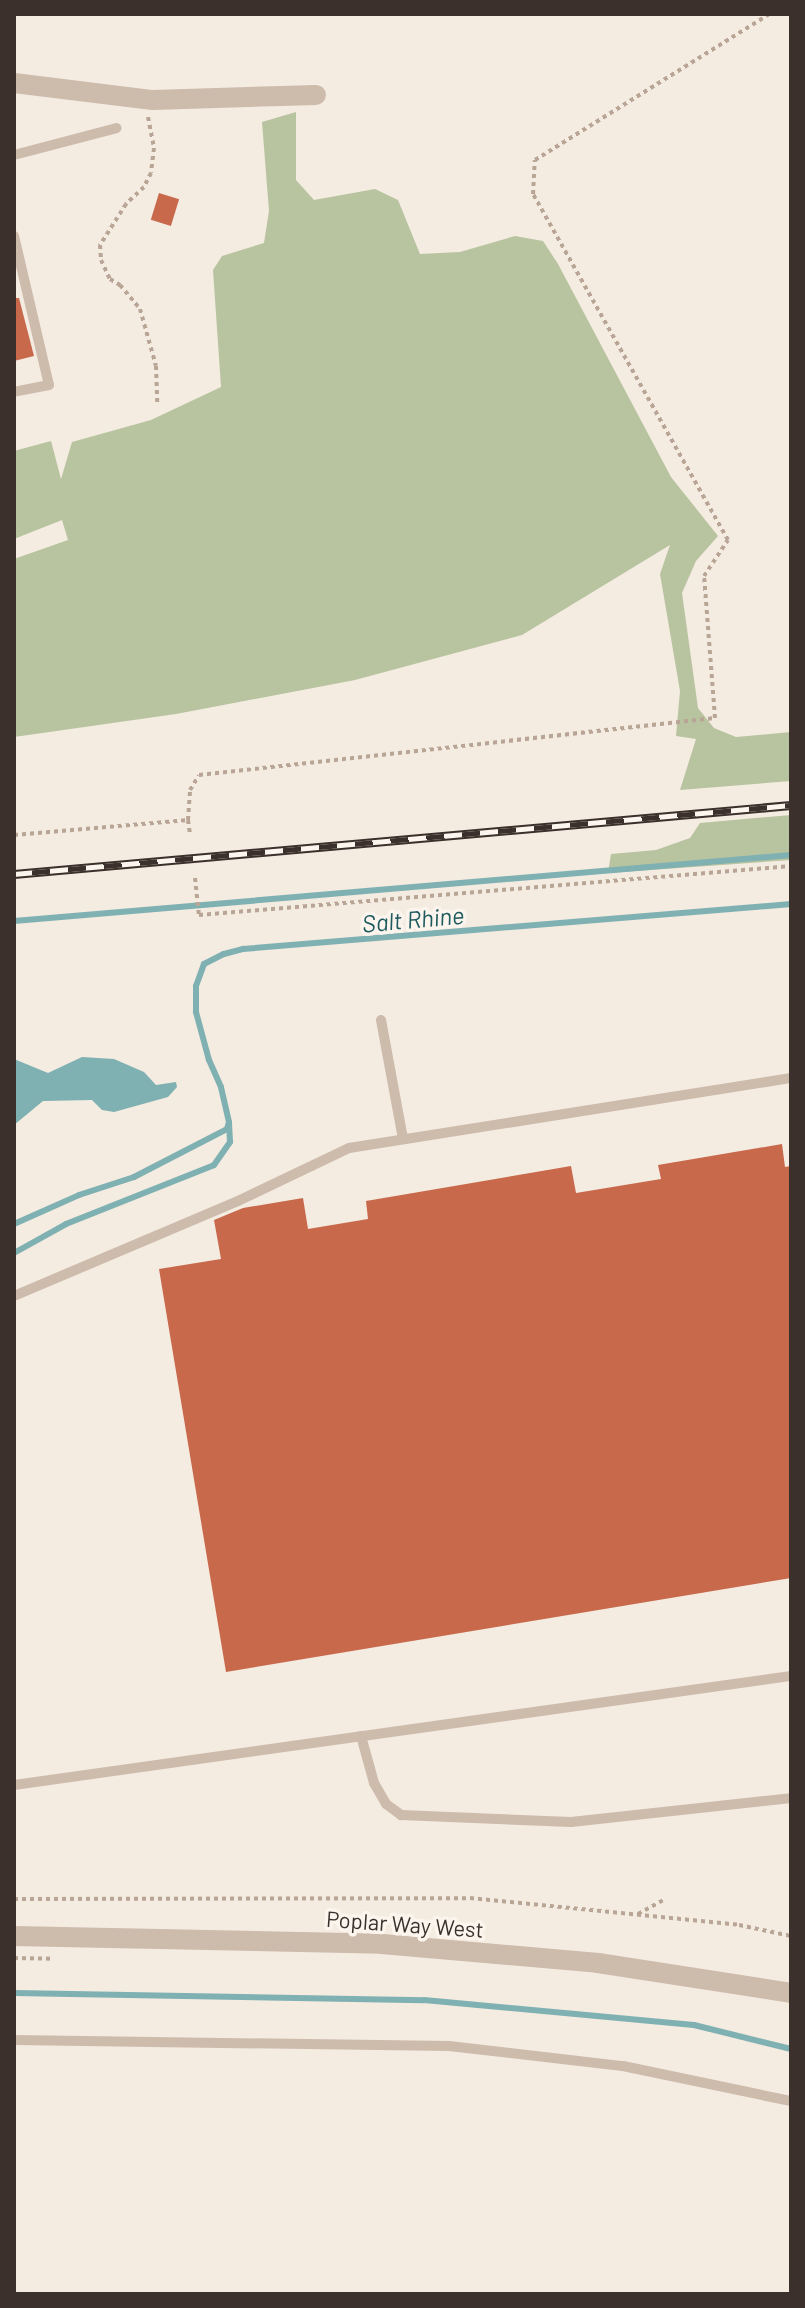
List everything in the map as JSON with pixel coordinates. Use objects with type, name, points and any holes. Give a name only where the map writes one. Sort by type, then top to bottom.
[{"type":"street","points":[[14,83],[145,99],[316,95]]},
{"type":"street","name":"Poplar Way West","points":[[14,1936],[382,1944],[598,1963],[791,1993]]},
{"type":"lane","points":[[14,155],[117,128]]},
{"type":"lane","points":[[14,236],[49,385],[14,392]]},
{"type":"lane","points":[[381,1020],[403,1139]]},
{"type":"lane","points":[[14,1296],[238,1201],[349,1148],[791,1078]]},
{"type":"lane","points":[[14,1785],[791,1676]]},
{"type":"lane","points":[[361,1736],[374,1783],[386,1804],[401,1815],[571,1822],[791,1798]]},
{"type":"lane","points":[[14,2040],[449,2046],[623,2066],[791,2101]]},
{"type":"path","points":[[190,834],[190,790],[199,775],[715,718],[704,576],[728,540],[533,194],[535,160],[770,14]]},
{"type":"path","points":[[145,99],[154,148],[151,173],[144,187],[126,204],[100,245],[101,260],[110,279],[140,309],[156,366],[157,403]]},
{"type":"path","points":[[14,835],[188,820]]},
{"type":"path","points":[[195,878],[199,913],[791,866]]},
{"type":"path","points":[[14,1899],[470,1898],[739,1925],[791,1936]]},
{"type":"path","points":[[636,1915],[663,1900]]},
{"type":"path","points":[[14,1958],[53,1959]]},
{"type":"green space","points":[[296,112],[296,180],[314,200],[375,189],[398,200],[420,254],[460,252],[515,236],[543,241],[671,477],[718,536],[696,561],[682,593],[698,708],[714,728],[736,737],[791,732],[791,781],[680,790],[696,739],[676,736],[680,691],[660,574],[670,545],[522,635],[355,680],[176,714],[14,737],[14,559],[68,540],[62,520],[14,539],[14,451],[51,441],[61,479],[72,442],[151,420],[221,387],[213,270],[222,256],[264,243],[269,211],[262,122]]},
{"type":"green space","points":[[791,815],[791,860],[608,873],[611,854],[656,850],[690,838],[700,823]]},
{"type":"water","points":[[82,1057],[114,1059],[144,1072],[156,1085],[176,1082],[177,1087],[168,1097],[114,1112],[102,1110],[92,1100],[43,1101],[14,1125],[14,1059],[48,1073]]},
{"type":"building","points":[[159,193],[179,199],[171,226],[151,220]]},
{"type":"building","points":[[14,298],[19,298],[34,356],[14,361]]},
{"type":"building","points":[[782,1144],[785,1167],[791,1166],[791,1578],[226,1672],[159,1269],[221,1259],[214,1220],[243,1208],[303,1198],[308,1229],[368,1219],[366,1201],[571,1166],[576,1193],[661,1179],[658,1165]]},
{"type":"waterway","points":[[14,921],[791,855]]},
{"type":"waterway","name":"Salt Rhine","points":[[14,1224],[79,1195],[134,1177],[227,1129],[229,1122],[221,1087],[209,1060],[196,1012],[196,986],[204,964],[224,954],[243,949],[791,904]]},
{"type":"waterway","name":"Salt Rhine","points":[[14,1253],[66,1224],[214,1165],[230,1142],[229,1124]]},
{"type":"waterway","points":[[14,1993],[424,2000],[694,2025],[791,2049]]},
{"type":"railway","points":[[14,874],[791,805]]}]
